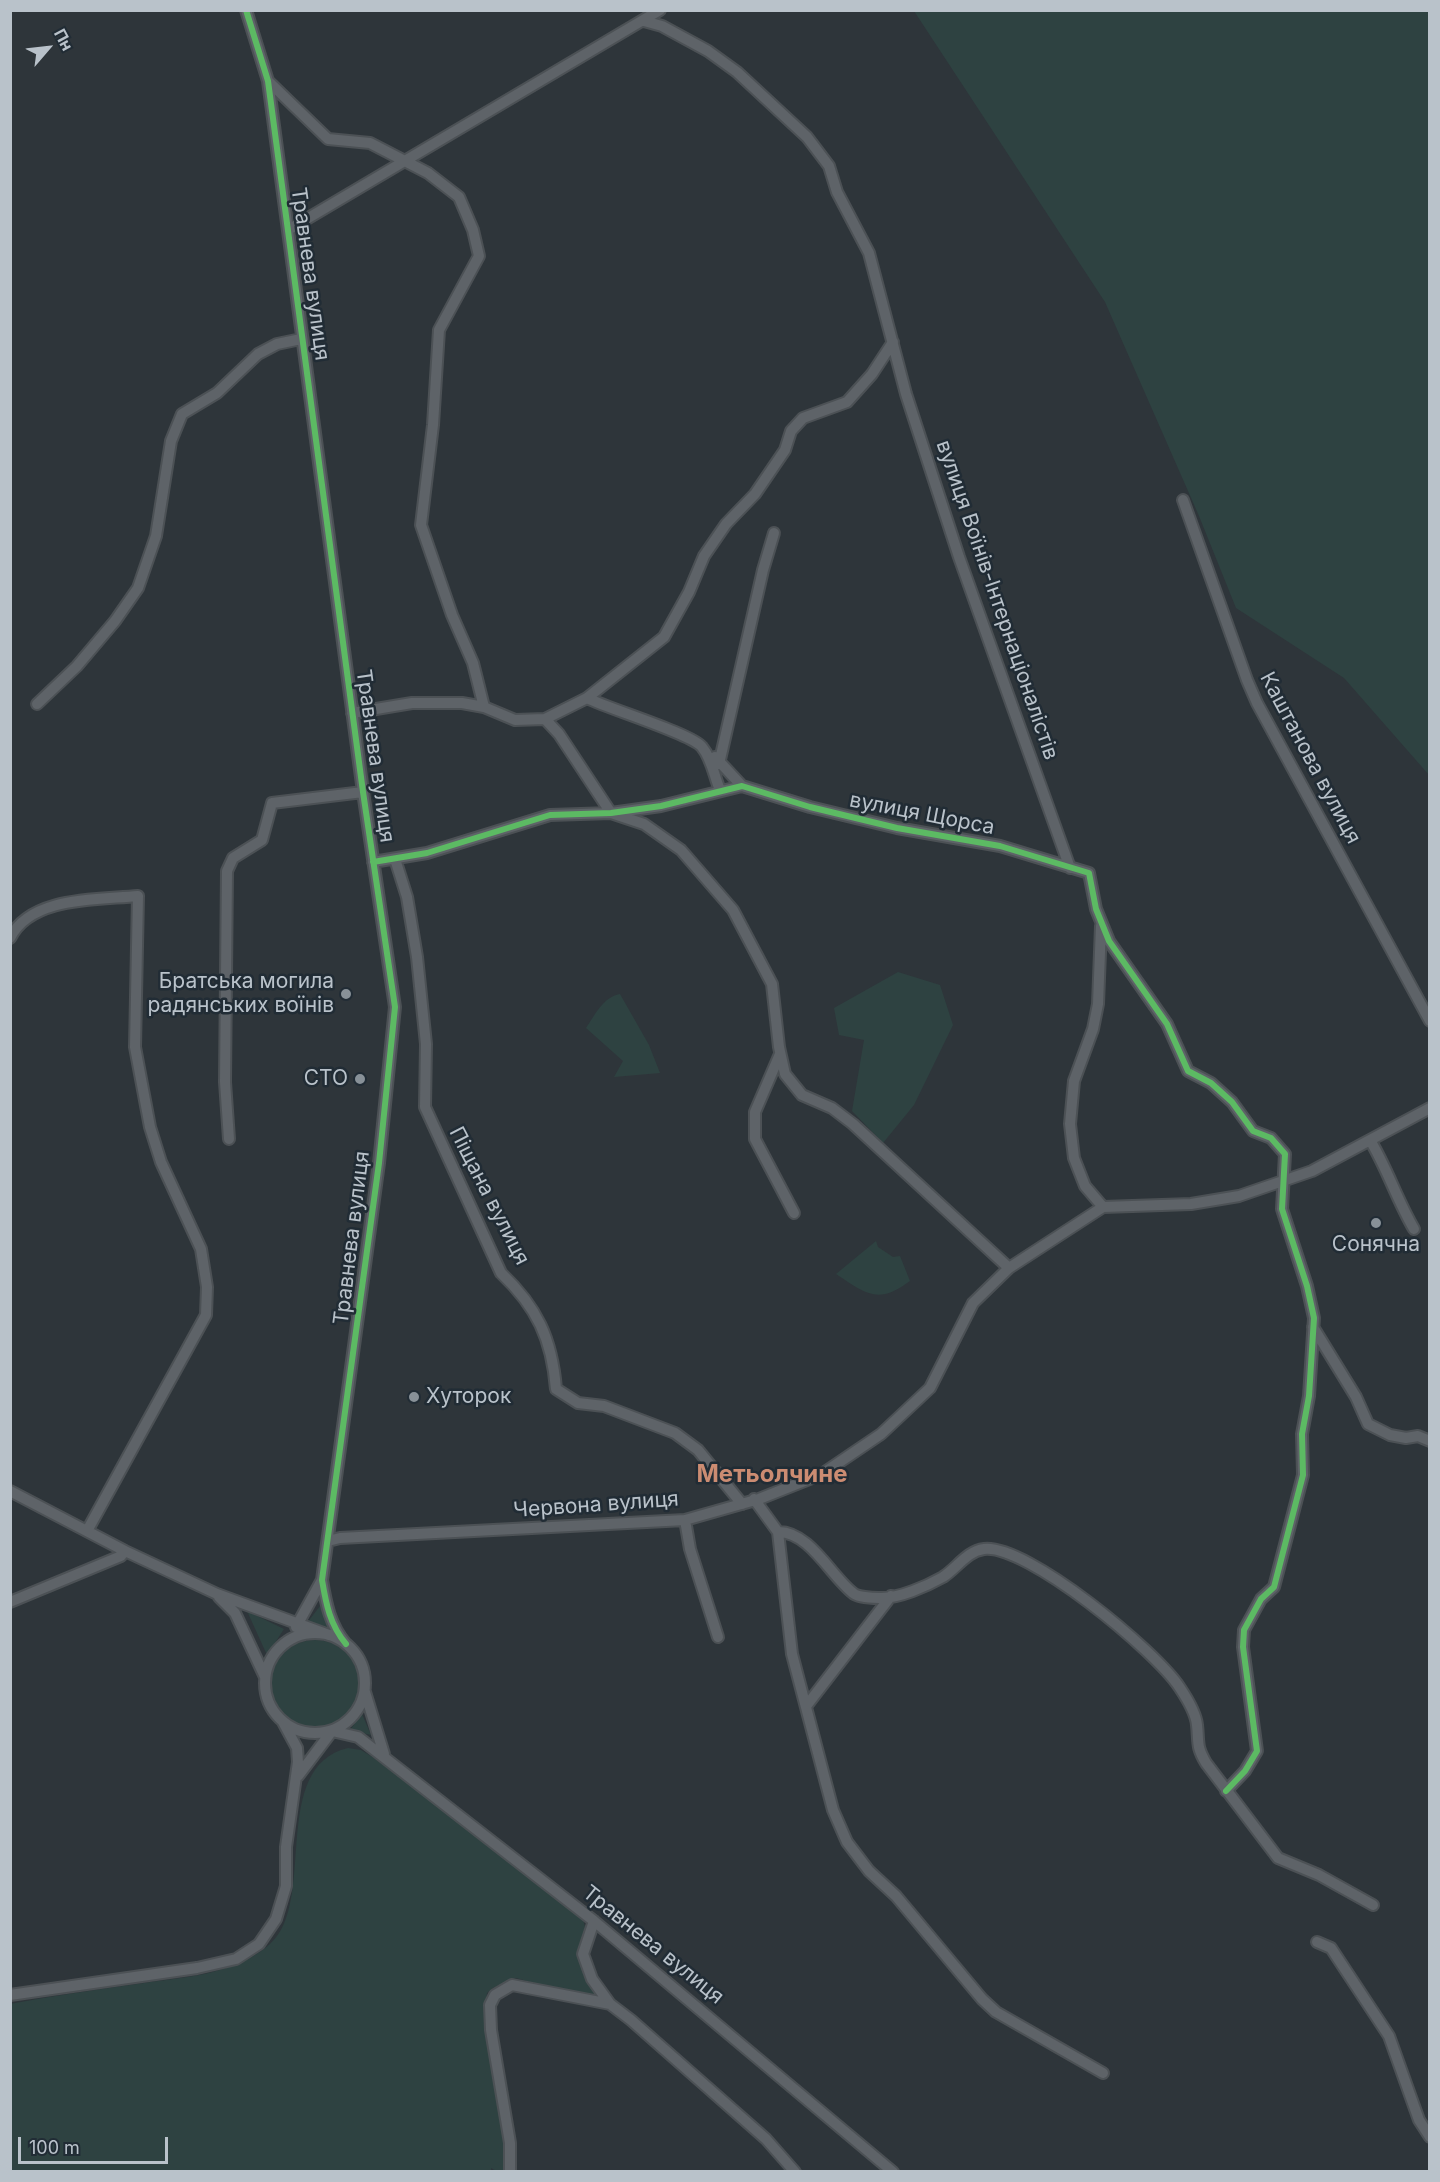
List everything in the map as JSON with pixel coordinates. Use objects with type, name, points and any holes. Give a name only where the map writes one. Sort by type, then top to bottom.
[{"type":"street","name":"Травнева вулиця","points":[[246,10],[268,81],[352,712],[395,1007],[379,1163],[322,1580]]},
{"type":"street","points":[[288,231],[660,10]]},
{"type":"street","name":"вулиця Воїнів-Інтернаціоналістів","points":[[644,21],[662,26],[708,51],[737,72],[821,152],[829,166],[837,192],[869,253],[906,394],[959,557],[1070,868]]},
{"type":"street","points":[[268,81],[328,139],[370,143],[428,172],[459,197],[473,230],[478,256],[439,330],[433,424],[421,525],[452,615],[473,663],[484,707]]},
{"type":"street","name":"Травнева вулиця","points":[[37,704],[77,666],[116,621],[138,588],[156,536],[171,441],[182,414],[216,393],[258,354],[277,344],[301,339]]},
{"type":"street","points":[[352,712],[412,703],[462,703],[484,707],[515,720],[545,719],[587,698],[664,637],[689,592],[704,556],[726,524],[755,494],[785,450],[791,431],[803,418],[847,402],[872,374],[893,342]]},
{"type":"street","name":"Каштанова вулиця","points":[[1183,500],[1257,703],[1430,1022]]},
{"type":"street","points":[[719,764],[763,570],[774,533]]},
{"type":"street","points":[[587,698],[701,746],[742,786]]},
{"type":"street","points":[[545,719],[559,734],[611,813],[644,824],[681,850],[733,910],[772,984],[780,1054],[785,1074],[802,1095],[832,1108],[853,1124],[1009,1268]]},
{"type":"street","points":[[701,746],[713,767],[720,790]]},
{"type":"street","name":"вулиця Щорса","points":[[373,862],[427,854],[550,815],[611,813],[661,806],[742,786],[810,807],[897,828],[1000,846],[1089,873],[1101,921],[1109,941],[1167,1024],[1188,1071],[1211,1083],[1232,1102],[1253,1131],[1271,1138],[1285,1154],[1282,1209],[1307,1286],[1313,1327]]},
{"type":"street","points":[[229,1139],[225,1082],[227,871],[233,858],[262,840],[272,803],[363,792]]},
{"type":"street","name":"Піщана вулиця","points":[[395,859],[407,897],[417,957],[426,1044],[423,1073],[425,1107],[501,1273],[519,1290],[545,1329],[554,1365],[556,1389],[578,1403],[604,1406],[675,1433],[698,1450],[742,1504]]},
{"type":"street","points":[[10,938],[15,929],[31,915],[56,906],[138,896],[135,1047],[150,1127],[160,1162],[180,1199],[201,1248],[207,1287],[206,1315],[87,1531]]},
{"type":"street","name":"вулиця Щорса","points":[[1101,921],[1098,1004],[1090,1038],[1074,1081],[1070,1124],[1074,1158],[1085,1186],[1102,1207]]},
{"type":"street","points":[[780,1054],[755,1112],[755,1140],[794,1213]]},
{"type":"street","points":[[1102,1207],[1191,1204],[1239,1196],[1312,1171],[1430,1108]]},
{"type":"street","points":[[1370,1140],[1381,1158],[1397,1201],[1414,1229]]},
{"type":"street","name":"Червона вулиця","points":[[328,1541],[340,1538],[685,1520],[742,1504],[822,1474],[881,1434],[930,1388],[973,1303],[1009,1268],[1102,1207]]},
{"type":"street","points":[[1313,1327],[1356,1397],[1368,1424],[1390,1435],[1406,1438],[1418,1436],[1430,1442]]},
{"type":"street","points":[[1226,1791],[1245,1772],[1257,1751],[1243,1647],[1244,1630],[1261,1599],[1274,1587],[1296,1507],[1303,1475],[1302,1434],[1309,1396],[1313,1327]]},
{"type":"street","points":[[10,1491],[125,1551],[217,1594],[299,1623],[346,1644]]},
{"type":"street","points":[[754,1498],[778,1532],[792,1653],[833,1810],[848,1842],[869,1871],[896,1896],[976,1994],[996,2012],[1103,2073]]},
{"type":"street","points":[[685,1520],[690,1549],[718,1637]]},
{"type":"street","points":[[778,1532],[788,1532],[816,1552],[854,1595],[880,1599],[943,1577],[975,1551],[987,1549],[1003,1553],[1035,1567],[1098,1608],[1158,1659],[1181,1688],[1197,1723],[1196,1746],[1226,1791],[1278,1858],[1319,1875],[1372,1905]]},
{"type":"street","points":[[10,1602],[80,1575],[121,1556],[125,1551]]},
{"type":"street","points":[[10,1995],[197,1968],[236,1959],[260,1944],[276,1919],[286,1886],[286,1847],[298,1776],[297,1748],[283,1722],[273,1710],[266,1694],[265,1677],[270,1660],[299,1623],[322,1580]]},
{"type":"street","points":[[322,1580],[329,1616],[337,1634],[358,1657],[363,1669],[365,1692],[384,1754]]},
{"type":"street","points":[[217,1594],[235,1613],[265,1677]]},
{"type":"street","points":[[807,1705],[891,1596]]},
{"type":"street","points":[[286,1642],[306,1634],[329,1635]]},
{"type":"street","points":[[298,1776],[332,1731],[356,1713],[365,1692]]},
{"type":"street","points":[[283,1722],[308,1733],[332,1731]]},
{"type":"street","name":"Травнева вулиця","points":[[332,1731],[358,1737],[384,1754],[594,1921],[893,2172]]},
{"type":"street","points":[[594,1921],[584,1954],[592,1979],[610,2004],[766,2139],[795,2172]]},
{"type":"street","points":[[1317,1942],[1331,1948],[1389,2036],[1419,2120],[1430,2137]]},
{"type":"street","points":[[510,2172],[510,2143],[491,2030],[490,2005],[495,1995],[512,1985],[610,2004]]},
{"type":"green space","points":[[914,11],[1429,11],[1429,775],[1344,678],[1236,608],[1199,516],[1105,302]]},
{"type":"green space","points":[[898,972],[940,985],[953,1025],[914,1105],[883,1143],[852,1111],[864,1040],[839,1035],[834,1008]]},
{"type":"green space","points":[[620,994],[649,1045],[660,1073],[614,1077],[623,1061],[586,1028],[604,1003]]},
{"type":"green space","points":[[876,1241],[878,1247],[893,1257],[900,1256],[910,1281],[889,1293],[880,1295],[864,1291],[836,1274]]},
{"type":"green space","points":[[320,1606],[329,1631],[307,1623]]},
{"type":"green space","points":[[247,1611],[284,1629],[267,1655]]},
{"type":"green space","points":[[315,1640],[332,1644],[346,1653],[355,1667],[359,1684],[355,1701],[346,1715],[332,1724],[315,1728],[298,1724],[284,1715],[275,1701],[271,1684],[275,1667],[284,1653],[298,1644]]},
{"type":"green space","points":[[362,1714],[371,1735],[350,1730]]},
{"type":"green space","points":[[348,1748],[361,1750],[374,1758],[582,1914],[585,1927],[577,1953],[598,2001],[516,1978],[487,1993],[484,2022],[504,2129],[506,2172],[491,2168],[491,2172],[11,2171],[10,2004],[189,1977],[224,1969],[256,1955],[270,1944],[284,1924],[291,1898],[301,1807],[309,1781],[324,1760]]},
{"type":"cycle path","points":[[246,10],[268,81],[363,792],[395,1007],[379,1163],[322,1580],[332,1622],[346,1644]]},
{"type":"cycle path","points":[[373,862],[427,853],[550,815],[611,813],[661,806],[742,786],[810,807],[897,828],[1000,846],[1089,873],[1096,909],[1109,941],[1167,1024],[1188,1071],[1211,1083],[1232,1102],[1253,1131],[1271,1138],[1285,1154],[1282,1209],[1307,1286],[1314,1318],[1309,1396],[1302,1434],[1303,1475],[1274,1587],[1261,1599],[1244,1630],[1243,1647],[1257,1751],[1245,1771],[1226,1791]]},
{"type":"place","name":"Братська могила радянських воїнів","points":[[346,994]]},
{"type":"place","name":"СТО","points":[[360,1079]]},
{"type":"place","name":"Сонячна","points":[[1376,1223]]},
{"type":"place","name":"Хуторок","points":[[414,1397]]},
{"type":"district","name":"Метьолчине","points":[[772,1475]]}]
